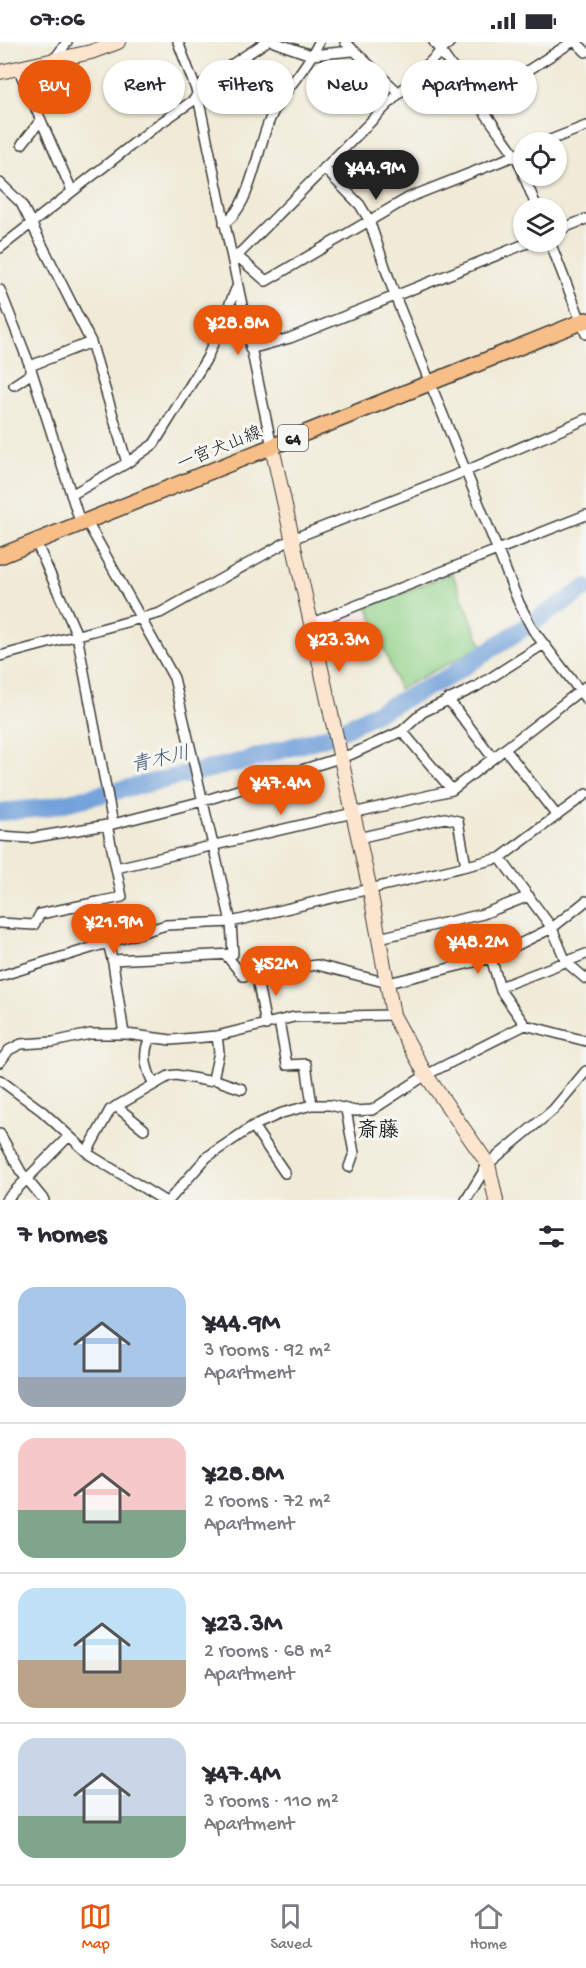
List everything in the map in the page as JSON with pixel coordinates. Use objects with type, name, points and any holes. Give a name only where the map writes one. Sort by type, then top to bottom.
[{"type":"main road","name":"一宮犬山線","points":[[0,556],[584,325]]},
{"type":"street","points":[[53,60],[67,42]]},
{"type":"street","points":[[56,60],[92,52],[118,42]]},
{"type":"street","points":[[0,248],[176,111],[194,100],[197,92],[178,42]]},
{"type":"street","points":[[239,60],[266,42]]},
{"type":"street","points":[[274,42],[311,55],[352,51]]},
{"type":"street","points":[[224,223],[237,211],[268,123],[318,42]]},
{"type":"street","points":[[345,42],[399,93]]},
{"type":"street","points":[[434,42],[448,60]]},
{"type":"street","points":[[234,258],[450,42]]},
{"type":"street","points":[[537,64],[572,42]]},
{"type":"street","points":[[576,42],[586,52]]},
{"type":"street","points":[[0,72],[18,68]]},
{"type":"street","points":[[38,114],[72,191]]},
{"type":"street","points":[[202,114],[224,223],[234,258],[237,287],[250,349],[370,890],[393,1015],[426,1075],[488,1164],[496,1200]]},
{"type":"street","points":[[488,114],[513,145]]},
{"type":"street","points":[[22,144],[41,120]]},
{"type":"street","points":[[567,133],[586,126]]},
{"type":"street","points":[[234,258],[266,281],[410,197],[513,157]]},
{"type":"street","points":[[324,168],[360,205],[369,220],[395,296],[519,603],[544,644],[583,688],[586,699]]},
{"type":"street","points":[[0,183],[21,203],[32,222],[91,342],[127,463]]},
{"type":"street","points":[[567,227],[586,219]]},
{"type":"street","points":[[250,349],[290,338],[513,249]]},
{"type":"street","points":[[554,252],[584,325]]},
{"type":"street","points":[[71,495],[127,463],[153,444],[207,358],[237,287]]},
{"type":"street","points":[[0,290],[31,369],[71,495],[84,523],[174,678],[231,922],[233,954],[112,960]]},
{"type":"street","points":[[14,385],[31,369],[91,342]]},
{"type":"street","points":[[0,656],[160,613],[292,539],[466,471],[586,419]]},
{"type":"street","points":[[312,622],[586,515]]},
{"type":"street","points":[[0,923],[34,925],[40,914],[123,897],[116,868],[77,635],[36,542]]},
{"type":"street","points":[[0,836],[41,837],[110,825],[202,801],[340,757],[402,731],[423,712],[476,687],[544,644]]},
{"type":"street","points":[[116,868],[452,790],[583,688]]},
{"type":"street","points":[[448,699],[493,758]]},
{"type":"street","points":[[402,731],[452,790]]},
{"type":"street","points":[[505,749],[557,816]]},
{"type":"street","points":[[0,976],[166,925],[231,922],[500,858],[586,794]]},
{"type":"street","points":[[358,838],[445,818],[458,821],[466,866]]},
{"type":"street","points":[[500,858],[552,928],[566,962],[586,979]]},
{"type":"street","points":[[379,938],[483,914],[529,896]]},
{"type":"street","points":[[226,955],[243,976],[317,965],[388,983],[490,958],[552,928],[586,901]]},
{"type":"street","points":[[98,902],[112,960],[124,1034]]},
{"type":"street","points":[[500,987],[586,954]]},
{"type":"street","points":[[490,958],[500,987],[525,1025]]},
{"type":"street","points":[[256,974],[266,1025]]},
{"type":"street","points":[[0,1062],[9,1050],[21,1044],[53,1042],[90,1034],[124,1034],[150,1039],[217,1036],[298,1016],[393,1015]]},
{"type":"street","points":[[279,1021],[287,1065],[306,1064],[312,1105]]},
{"type":"street","points":[[169,1200],[207,1157],[253,1126],[282,1113],[312,1105],[330,1105],[346,1110],[372,1110],[426,1075],[525,1025],[586,1041]]},
{"type":"street","points":[[87,1152],[110,1110],[116,1106],[154,1084],[176,1075],[208,1082],[213,1079],[219,1052],[217,1036]]},
{"type":"street","points":[[150,1039],[145,1047],[147,1066],[154,1084]]},
{"type":"street","points":[[466,1200],[488,1164],[553,1110],[586,1071]]},
{"type":"street","points":[[213,1079],[242,1089]]},
{"type":"street","points":[[0,1080],[37,1107],[87,1152],[163,1200]]},
{"type":"street","points":[[116,1106],[144,1129]]},
{"type":"street","points":[[346,1110],[354,1153],[349,1167]]},
{"type":"street","points":[[253,1126],[285,1173]]},
{"type":"street","points":[[0,1134],[27,1180],[44,1200]]},
{"type":"street","points":[[6,1200],[69,1136]]},
{"type":"green space","points":[[452,573],[482,646],[399,689],[368,607]]},
{"type":"waterway","name":"青木川","points":[[342,730],[448,677],[586,588]]},
{"type":"waterway","name":"青木川","points":[[0,812],[43,808],[244,761],[329,736]]},
{"type":"district","name":"斎藤","points":[[378,1129]]}]
